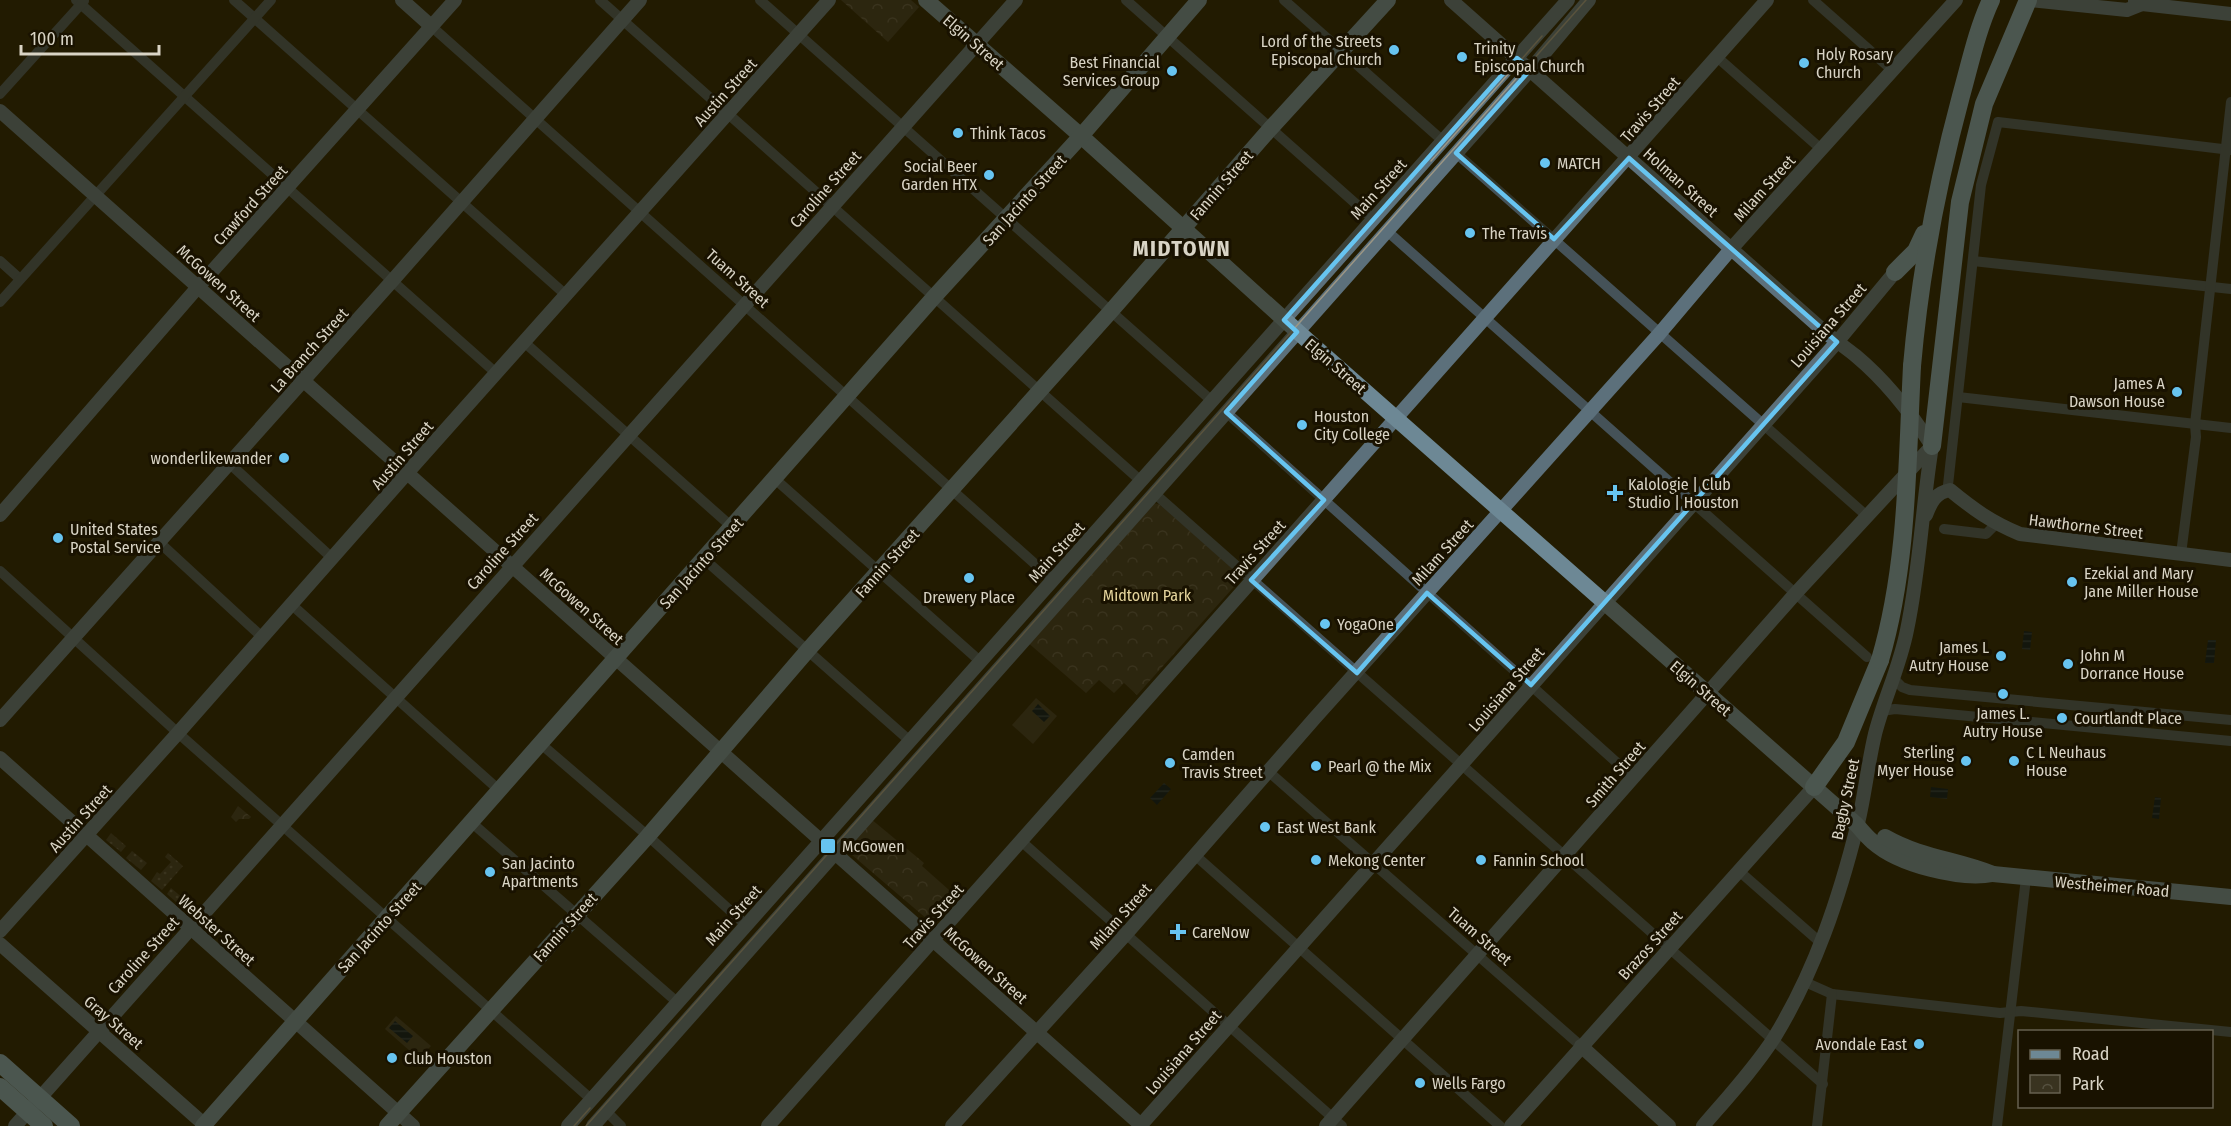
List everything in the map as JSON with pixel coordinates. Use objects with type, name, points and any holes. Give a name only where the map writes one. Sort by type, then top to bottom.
[{"type":"highway","points":[[1814,787],[1846,742],[1873,659],[1889,629],[1902,548],[1916,319],[1931,219],[1957,109],[1990,3]]},
{"type":"highway","points":[[1932,446],[1960,202],[1984,104],[2026,4]]},
{"type":"highway","points":[[1895,272],[1916,251],[1931,219]]},
{"type":"highway","points":[[0,1063],[71,1126]]},
{"type":"highway","points":[[0,1087],[44,1126]]},
{"type":"main road","name":"Tuam Street","points":[[402,0],[431,26]]},
{"type":"main road","name":"Crawford Street","points":[[0,515],[198,287],[455,0]]},
{"type":"main road","name":"La Branch Street","points":[[0,720],[536,120],[640,0]]},
{"type":"main road","name":"Austin Street","points":[[0,931],[829,0]]},
{"type":"main road","name":"Elgin Street","points":[[926,0],[1081,136],[1297,332],[1857,825]]},
{"type":"main road","name":"Caroline Street","points":[[15,1126],[1016,0]]},
{"type":"main road","name":"San Jacinto Street","points":[[205,1126],[934,297],[1081,136],[1198,0]]},
{"type":"main road","name":"Fannin Street","points":[[387,1126],[648,836],[808,650],[1112,310],[1270,129],[1388,0]]},
{"type":"main road","name":"Holman Street","points":[[1451,0],[1731,249],[1837,342],[1855,355],[1883,382],[1918,424],[1932,446]]},
{"type":"main road","name":"Main Street","points":[[568,1126],[1568,0]]},
{"type":"main road","name":"Main Street","points":[[593,1126],[1531,69],[1589,0]]},
{"type":"main road","name":"Travis Street","points":[[768,1126],[1767,0]]},
{"type":"main road","name":"Milam Street","points":[[952,1126],[1196,856],[1427,592],[1660,333],[1731,249],[1956,0]]},
{"type":"main road","points":[[2026,4],[2066,2],[2127,10],[2138,2],[2197,5],[2231,14]]},
{"type":"main road","name":"McGowen Street","points":[[0,111],[1141,1126]]},
{"type":"main road","name":"Louisiana Street","points":[[1141,1126],[1228,1025],[1837,342],[1895,272]]},
{"type":"main road","name":"Smith Street","points":[[1333,1123],[1403,1039],[1795,594],[1932,446]]},
{"type":"main road","name":"Bagby Street","points":[[1703,1126],[1773,1040],[1805,982],[1836,903],[1857,825],[1875,735],[1908,630],[1932,446]]},
{"type":"main road","points":[[1923,525],[1933,500],[1943,491],[1950,489]]},
{"type":"main road","name":"Hawthorne Street","points":[[1950,489],[1976,512],[2020,534],[2231,560]]},
{"type":"main road","name":"Webster Street","points":[[0,758],[413,1126]]},
{"type":"main road","name":"Brazos Street","points":[[1511,1126],[1814,787]]},
{"type":"main road","name":"Westheimer Road","points":[[1857,825],[1874,843],[1907,861],[1960,875],[1979,877],[1993,874],[2231,897]]},
{"type":"main road","name":"Gray Street","points":[[0,944],[205,1126]]},
{"type":"main road","name":"Tuam Street","points":[[1581,1046],[1669,1126]]},
{"type":"street","points":[[234,0],[566,295]]},
{"type":"street","points":[[0,302],[271,0]]},
{"type":"street","points":[[600,0],[1141,481]]},
{"type":"street","points":[[760,0],[1212,401]]},
{"type":"street","points":[[1126,0],[1373,219]]},
{"type":"street","points":[[1284,0],[1443,141]]},
{"type":"street","points":[[1812,0],[1892,69]]},
{"type":"street","points":[[0,94],[81,2],[496,373]]},
{"type":"street","name":"Tuam Street","points":[[431,26],[1053,580]]},
{"type":"street","points":[[1717,57],[1821,149]]},
{"type":"street","points":[[2181,554],[2228,150],[2231,102]]},
{"type":"street","points":[[1950,489],[1948,485],[1981,185],[1998,122],[2228,150]]},
{"type":"street","points":[[1456,153],[1868,517]]},
{"type":"street","points":[[1387,231],[1795,594],[1873,659]]},
{"type":"street","points":[[0,261],[20,279]]},
{"type":"street","points":[[1973,261],[2231,289]]},
{"type":"street","points":[[524,342],[732,527]]},
{"type":"street","points":[[1958,397],[2231,428]]},
{"type":"street","points":[[1226,412],[1634,778]]},
{"type":"street","points":[[229,464],[332,558]]},
{"type":"street","points":[[775,479],[981,662]]},
{"type":"street","points":[[1154,493],[1823,1084]]},
{"type":"street","points":[[1944,529],[1986,534],[1996,524]]},
{"type":"street","points":[[160,543],[262,637]]},
{"type":"street","points":[[704,559],[910,741]]},
{"type":"street","points":[[0,571],[386,919],[592,1100]]},
{"type":"street","points":[[292,605],[499,790]]},
{"type":"street","points":[[1893,678],[1906,689],[2231,720]]},
{"type":"street","points":[[1933,713],[1935,692]]},
{"type":"street","points":[[2049,724],[2051,703]]},
{"type":"street","points":[[1882,711],[1895,709],[2231,741]]},
{"type":"street","points":[[2174,736],[2176,715]]},
{"type":"street","points":[[541,744],[648,836],[746,925]]},
{"type":"street","name":"Tuam Street","points":[[1269,771],[1581,1046]]},
{"type":"street","points":[[471,822],[677,1002]]},
{"type":"street","points":[[1021,841],[1228,1025],[1333,1123]]},
{"type":"street","points":[[1196,856],[1500,1126]]},
{"type":"street","points":[[1739,871],[1821,943]]},
{"type":"street","points":[[1998,1126],[2026,878]]},
{"type":"street","points":[[1805,982],[1832,994],[2000,1013],[2021,1011],[2211,1030]]},
{"type":"street","points":[[1817,1126],[1832,994]]},
{"type":"street","points":[[2213,1030],[2231,1032]]},
{"type":"street","points":[[606,1111],[621,1126]]},
{"type":"highlighted area","points":[[1517,58],[1531,69],[1456,153],[1554,239],[1629,158],[1837,342],[1531,685],[1427,593],[1357,673],[1251,580],[1324,500],[1226,412],[1297,332],[1284,320]]},
{"type":"green space","points":[[841,0],[911,0],[919,7],[888,42]]},
{"type":"green space","name":"Midtown Park","points":[[1152,503],[1159,504],[1238,573],[1240,580],[1137,695],[1124,683],[1114,693],[1099,680],[1086,693],[1026,641]]},
{"type":"green space","points":[[1036,698],[1057,716],[1033,744],[1012,725]]},
{"type":"green space","points":[[238,806],[251,817],[249,819],[239,819],[236,822],[231,817]]},
{"type":"green space","points":[[871,819],[924,863],[922,866],[958,898],[934,925],[845,849]]},
{"type":"green space","points":[[111,833],[126,846],[121,852],[106,840]]},
{"type":"green space","points":[[132,851],[147,863],[141,870],[126,858]]},
{"type":"green space","points":[[168,853],[183,866],[162,890],[151,881],[157,872],[160,874],[171,862],[165,857]]},
{"type":"green space","points":[[171,888],[191,905],[184,909],[167,894]]},
{"type":"green space","points":[[396,1016],[431,1046],[419,1059],[385,1029]]},
{"type":"water","points":[[2024,631],[2032,632],[2030,650],[2022,649]]},
{"type":"water","points":[[2208,640],[2216,640],[2214,663],[2205,663]]},
{"type":"water","points":[[1038,704],[1050,716],[1044,722],[1032,711]]},
{"type":"water","points":[[1164,783],[1171,789],[1157,805],[1150,798]]},
{"type":"water","points":[[1931,787],[1948,789],[1947,799],[1930,797]]},
{"type":"water","points":[[2155,797],[2161,798],[2159,819],[2152,818]]},
{"type":"water","points":[[395,1021],[413,1036],[407,1043],[389,1028]]},
{"type":"tram line","points":[[586,1126],[1586,0]]},
{"type":"tram line","points":[[1431,161],[1542,36]]},
{"type":"tram line","points":[[574,1126],[590,1108]]},
{"type":"place","name":"Lord of the Streets Episcopal Church","points":[[1394,50]]},
{"type":"place","name":"Trinity Episcopal Church","points":[[1462,57]]},
{"type":"place","name":"Holy Rosary Church","points":[[1804,63]]},
{"type":"place","name":"Best Financial Services Group","points":[[1172,71]]},
{"type":"place","name":"Think Tacos","points":[[958,133]]},
{"type":"place","name":"MATCH","points":[[1545,163]]},
{"type":"place","name":"Social Beer Garden HTX","points":[[989,175]]},
{"type":"place","name":"The Travis","points":[[1470,233]]},
{"type":"place","name":"James A Dawson House","points":[[2177,392]]},
{"type":"place","name":"Houston City College","points":[[1302,425]]},
{"type":"place","name":"wonderlikewander","points":[[284,458]]},
{"type":"place","name":"Kalologie | Club Studio | Houston","points":[[1615,493]]},
{"type":"place","name":"United States Postal Service","points":[[58,538]]},
{"type":"place","name":"Drewery Place","points":[[969,578]]},
{"type":"place","name":"Ezekial and Mary Jane Miller House","points":[[2072,582]]},
{"type":"place","name":"YogaOne","points":[[1325,624]]},
{"type":"place","name":"James L Autry House","points":[[2001,656]]},
{"type":"place","name":"John M Dorrance House","points":[[2068,664]]},
{"type":"place","name":"James L. Autry House","points":[[2003,694]]},
{"type":"place","name":"Courtlandt Place","points":[[2062,718]]},
{"type":"place","name":"Sterling Myer House","points":[[1966,761]]},
{"type":"place","name":"C L Neuhaus House","points":[[2014,761]]},
{"type":"place","name":"Camden Travis Street","points":[[1170,763]]},
{"type":"place","name":"Pearl @ the Mix","points":[[1316,766]]},
{"type":"place","name":"East West Bank","points":[[1265,827]]},
{"type":"place","name":"McGowen","points":[[828,846]]},
{"type":"place","name":"Mekong Center","points":[[1316,860]]},
{"type":"place","name":"Fannin School","points":[[1481,860]]},
{"type":"place","name":"San Jacinto Apartments","points":[[490,872]]},
{"type":"place","name":"CareNow","points":[[1178,932]]},
{"type":"place","name":"Avondale East","points":[[1919,1044]]},
{"type":"place","name":"Club Houston","points":[[392,1058]]},
{"type":"place","name":"Wells Fargo","points":[[1420,1083]]},
{"type":"district","name":"MIDTOWN","points":[[1182,248]]}]
